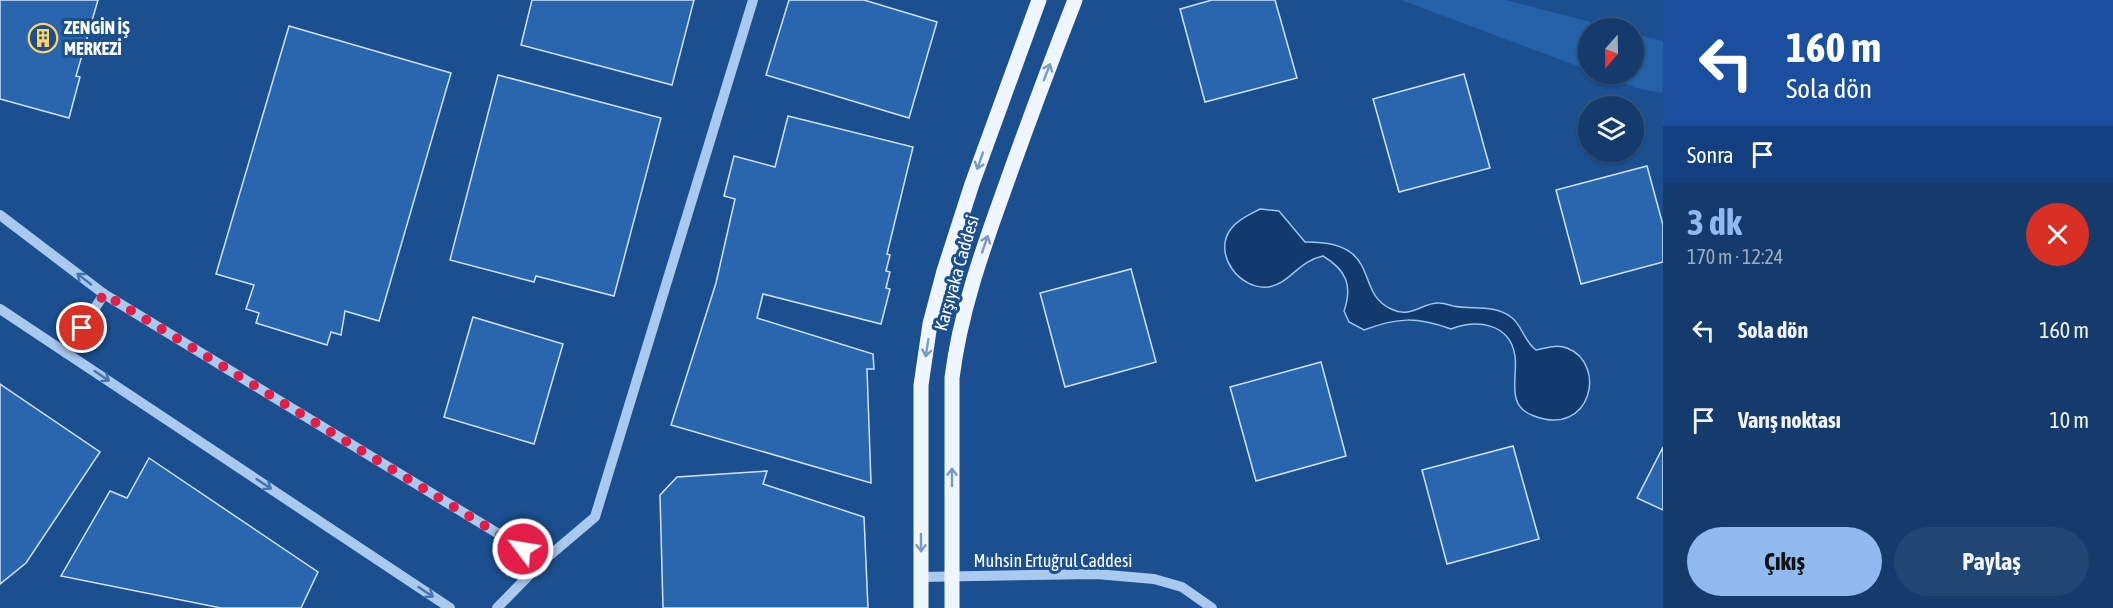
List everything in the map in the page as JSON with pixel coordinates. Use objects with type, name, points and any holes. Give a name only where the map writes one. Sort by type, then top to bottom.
[{"type":"main road","name":"Karşıyaka Caddesi","points":[[921,608],[921,385],[930,324],[972,184],[1039,0]]},
{"type":"main road","name":"Karşıyaka Caddesi","points":[[952,608],[952,378],[956,346],[966,301],[982,252],[1075,0]]},
{"type":"street","points":[[496,608],[543,561],[595,516],[753,0]]},
{"type":"street","points":[[0,215],[104,294],[543,561]]},
{"type":"street","points":[[66,353],[104,294]]},
{"type":"street","points":[[0,309],[450,608]]},
{"type":"street","name":"Muhsin Ertuğrul Caddesi","points":[[921,577],[1096,574],[1154,579],[1182,587],[1212,608]]},
{"type":"shaded area","points":[[1401,0],[1506,0],[1578,19],[1578,66]]},
{"type":"shaded area","points":[[1644,36],[1663,41],[1663,93],[1626,84],[1644,84]]},
{"type":"shaded area","points":[[1260,209],[1279,211],[1305,242],[1330,244],[1346,250],[1357,258],[1373,291],[1380,301],[1391,309],[1405,312],[1439,303],[1497,310],[1515,320],[1536,350],[1555,346],[1563,347],[1580,356],[1587,368],[1590,382],[1587,396],[1580,408],[1569,417],[1553,420],[1534,416],[1519,406],[1515,390],[1515,356],[1512,345],[1507,336],[1491,326],[1471,324],[1451,329],[1428,322],[1408,320],[1364,330],[1349,322],[1344,311],[1348,293],[1346,279],[1331,261],[1323,256],[1307,263],[1276,285],[1268,287],[1248,283],[1239,277],[1227,260],[1226,240],[1236,223]]},
{"type":"building","name":"ZENGİN İŞ MERKEZİ","points":[[0,0],[98,0],[76,76],[80,77],[69,118],[0,99]]},
{"type":"building","points":[[532,0],[694,0],[672,85],[521,45]]},
{"type":"building","points":[[789,0],[864,0],[937,22],[909,118],[766,75]]},
{"type":"building","points":[[1212,0],[1275,0],[1297,78],[1205,102],[1180,9]]},
{"type":"building","points":[[289,26],[451,73],[379,321],[345,311],[341,335],[331,332],[327,345],[256,323],[259,313],[246,309],[254,285],[216,274]]},
{"type":"building","points":[[1464,74],[1490,168],[1399,192],[1373,99]]},
{"type":"building","points":[[498,75],[661,118],[614,296],[536,276],[534,282],[450,260]]},
{"type":"building","points":[[788,116],[913,147],[887,254],[890,255],[886,271],[890,272],[886,288],[890,289],[881,324],[763,294],[757,318],[873,354],[874,369],[867,369],[871,483],[671,425],[716,283],[735,199],[724,196],[734,156],[775,167]]},
{"type":"building","points":[[1647,166],[1663,225],[1663,262],[1581,284],[1556,190]]},
{"type":"building","points":[[1131,269],[1156,362],[1065,387],[1040,293]]},
{"type":"building","points":[[473,317],[563,344],[534,444],[444,417]]},
{"type":"building","points":[[1321,362],[1346,456],[1256,481],[1230,387]]},
{"type":"building","points":[[0,384],[100,452],[26,563],[0,584]]},
{"type":"building","points":[[1513,446],[1539,539],[1447,564],[1422,470]]},
{"type":"building","points":[[1663,447],[1663,510],[1637,498]]},
{"type":"building","points":[[149,458],[318,572],[301,608],[221,608],[61,576],[110,491],[127,498]]},
{"type":"building","points":[[767,471],[763,484],[864,517],[868,608],[663,608],[660,495],[677,477]]},
{"type":"place","name":"ZENGİN İŞ MERKEZİ","points":[[43,38]]},
{"type":"route","points":[[82,328],[104,294],[523,549]]}]
